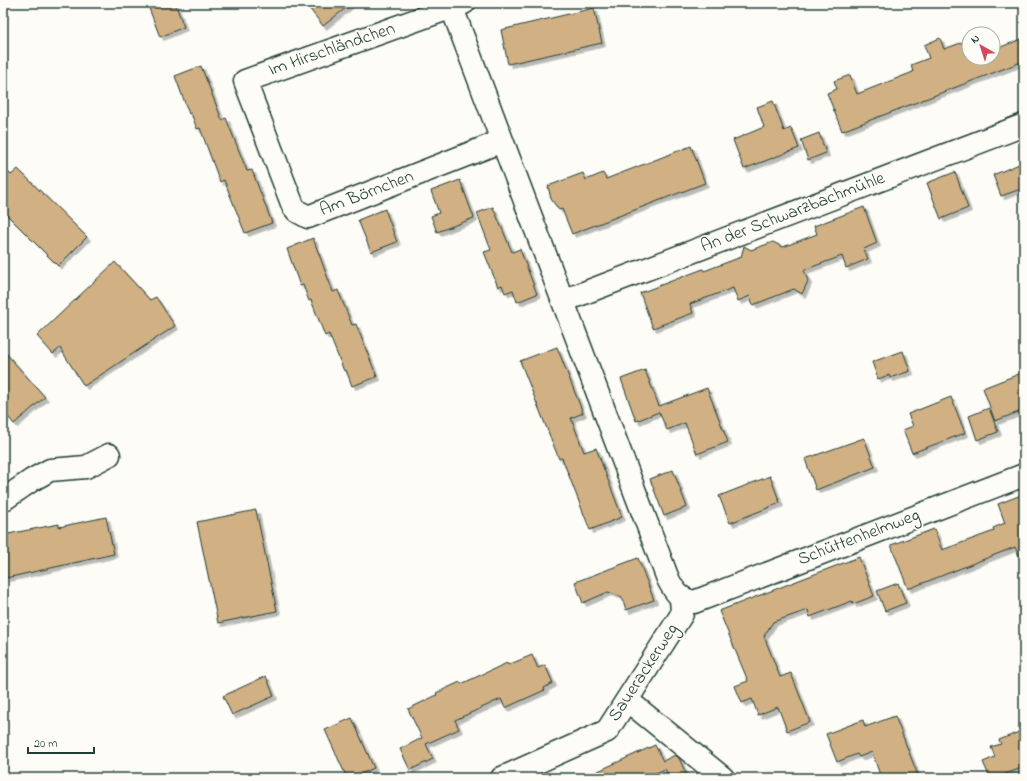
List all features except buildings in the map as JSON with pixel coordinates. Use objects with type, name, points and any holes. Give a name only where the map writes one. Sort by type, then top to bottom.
[{"type":"street","name":"Im Hirschländchen","points":[[245,81],[458,5]]},
{"type":"street","points":[[458,5],[502,141],[668,579],[673,590],[687,600]]},
{"type":"street","name":"Am Börnchen","points":[[245,81],[293,206],[297,212],[308,217],[502,141]]},
{"type":"street","name":"An der Schwarzbachmühle","points":[[563,301],[1024,125]]},
{"type":"street","points":[[3,500],[32,480],[50,470],[86,467],[109,455]]},
{"type":"street","name":"Schüttenhelmweg","points":[[687,600],[1024,475]]},
{"type":"street","name":"Sauerackerweg","points":[[502,778],[607,731],[682,614],[687,600]]},
{"type":"street","points":[[627,700],[723,778]]}]
